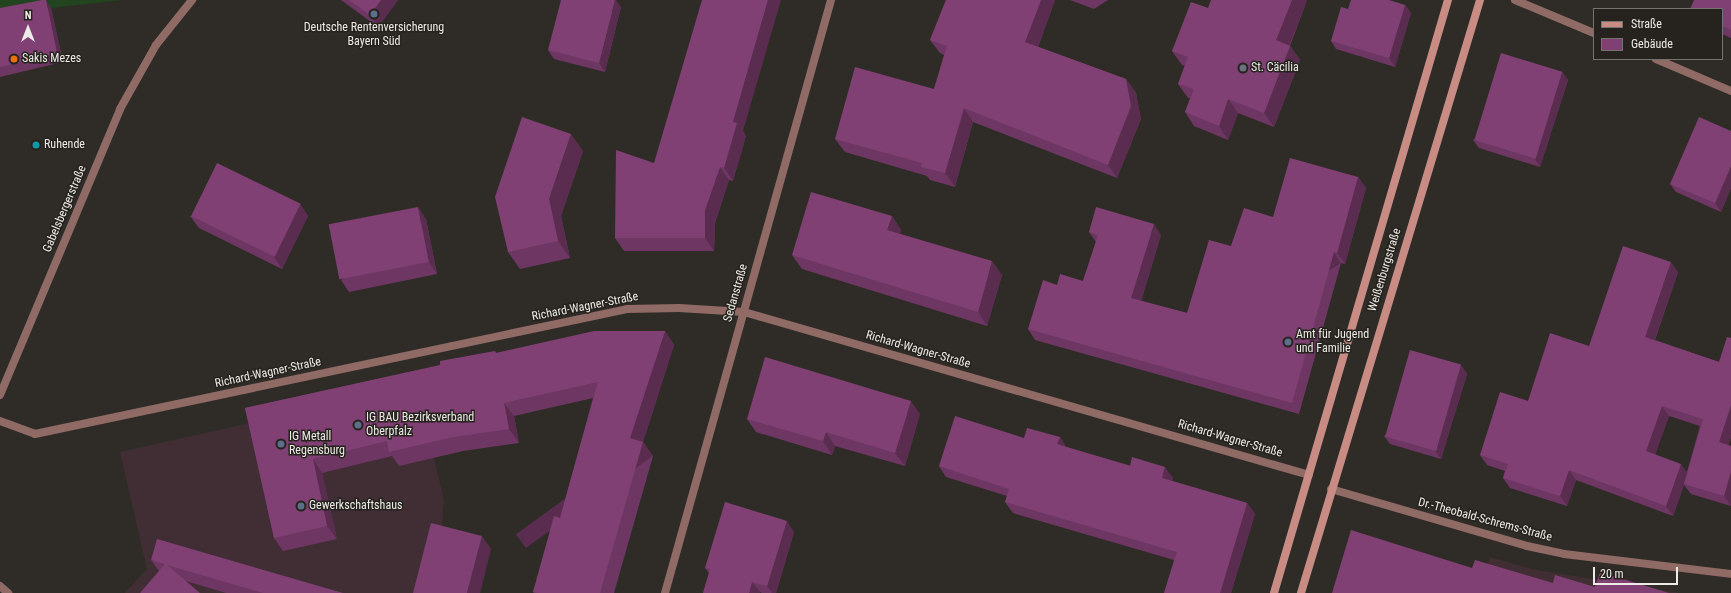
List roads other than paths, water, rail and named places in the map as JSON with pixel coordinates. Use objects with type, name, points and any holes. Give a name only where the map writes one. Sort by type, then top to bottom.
[{"type":"main road","name":"Weißenburgstraße","points":[[1274,593],[1448,0]]},
{"type":"main road","name":"Weißenburgstraße","points":[[1301,593],[1480,0]]},
{"type":"street","name":"Gabelsbergerstraße","points":[[0,395],[120,109],[156,44],[192,0]]},
{"type":"street","name":"Sedanstraße","points":[[665,593],[831,0]]},
{"type":"street","points":[[1515,0],[1593,33]]},
{"type":"street","points":[[1658,60],[1731,90]]},
{"type":"street","name":"Richard-Wagner-Straße","points":[[0,421],[35,434],[627,309],[679,308],[744,312],[1309,474]]},
{"type":"street","name":"Dr.-Theobald-Schrems-Straße","points":[[1332,489],[1527,546],[1564,554],[1731,574]]},
{"type":"street","points":[[0,586],[8,593]]},
{"type":"place","name":"Deutsche Rentenversicherung Bayern Süd","points":[[374,14]]},
{"type":"place","name":"Sakis Mezes","points":[[14,59]]},
{"type":"place","name":"St. Cäcilia","points":[[1243,68]]},
{"type":"place","name":"Ruhende","points":[[36,145]]},
{"type":"place","name":"Amt für Jugend und Familie","points":[[1288,342]]},
{"type":"place","name":"IG BAU Bezirksverband Oberpfalz","points":[[358,425]]},
{"type":"place","name":"IG Metall Regensburg","points":[[281,444]]},
{"type":"place","name":"Gewerkschaftshaus","points":[[301,506]]}]
